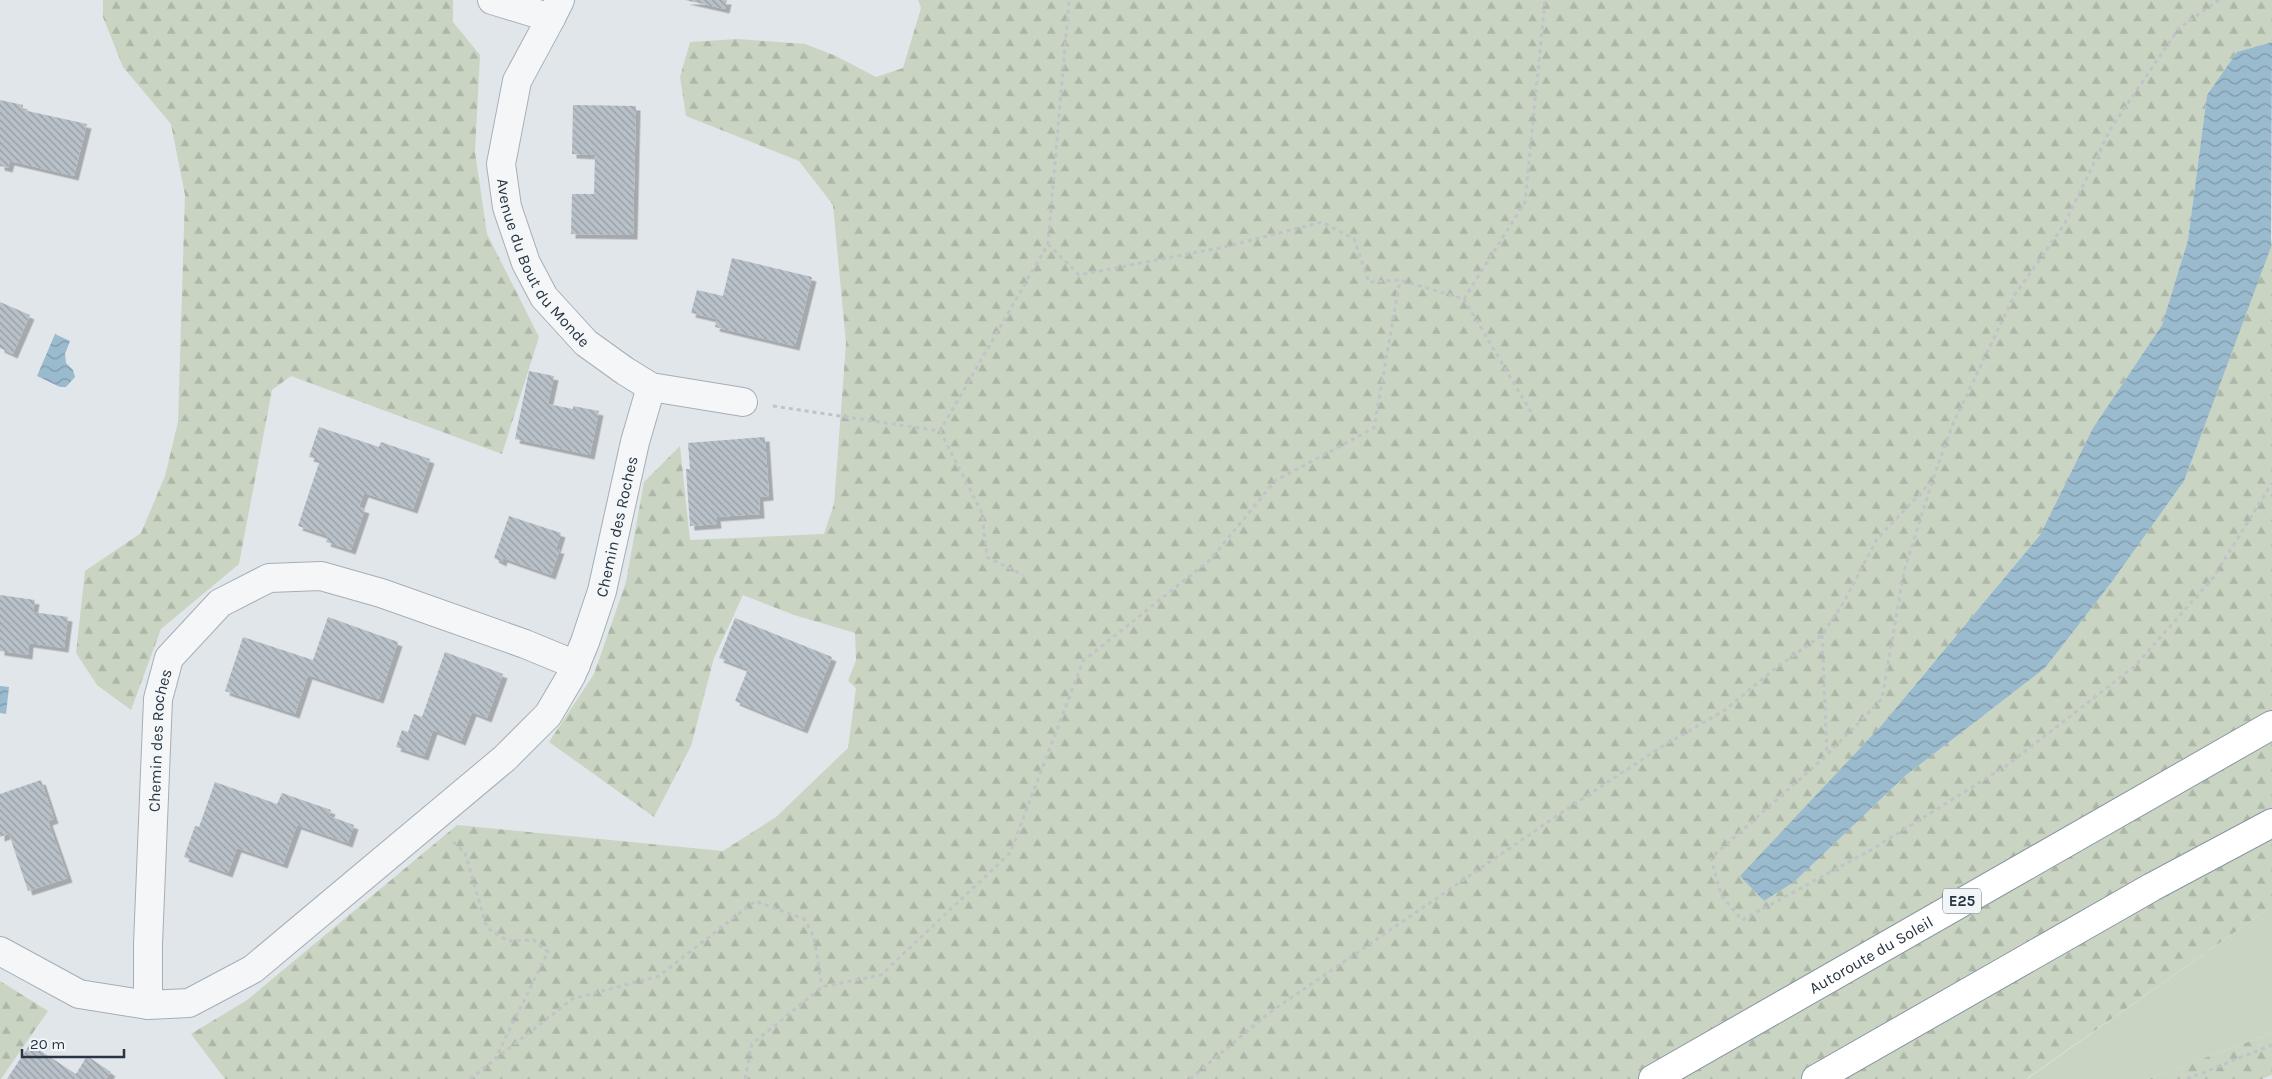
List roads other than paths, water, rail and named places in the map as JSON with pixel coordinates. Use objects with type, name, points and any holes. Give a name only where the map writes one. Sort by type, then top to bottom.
[{"type":"highway","name":"Autoroute du Soleil","points":[[1653,1079],[2272,725]]},
{"type":"highway","points":[[1816,1079],[2152,887],[2272,823]]},
{"type":"street","name":"Avenue du Bout du Monde","points":[[492,0],[556,9],[517,81],[501,164],[507,207],[526,263],[544,297],[586,343],[651,387],[743,402]]},
{"type":"street","name":"Chemin des Roches","points":[[0,951],[79,994],[148,1005],[189,1003],[252,969],[505,758],[548,715],[576,665],[602,591],[635,442],[651,387]]},
{"type":"street","name":"Chemin des Roches","points":[[148,1005],[148,944],[158,699],[170,658],[220,603],[269,578],[321,576],[381,593],[525,644],[576,665]]},
{"type":"water","points":[[2272,42],[2271,247],[2184,481],[2111,583],[2045,668],[1905,776],[1794,882],[1764,901],[1740,876],[1881,726],[2040,535],[2093,428],[2162,325],[2188,240],[2207,95],[2237,52]]},
{"type":"water","points":[[55,334],[70,341],[65,354],[66,363],[73,370],[75,377],[66,387],[60,387],[37,376]]},
{"type":"water","points":[[0,686],[9,687],[6,714],[0,713]]}]
